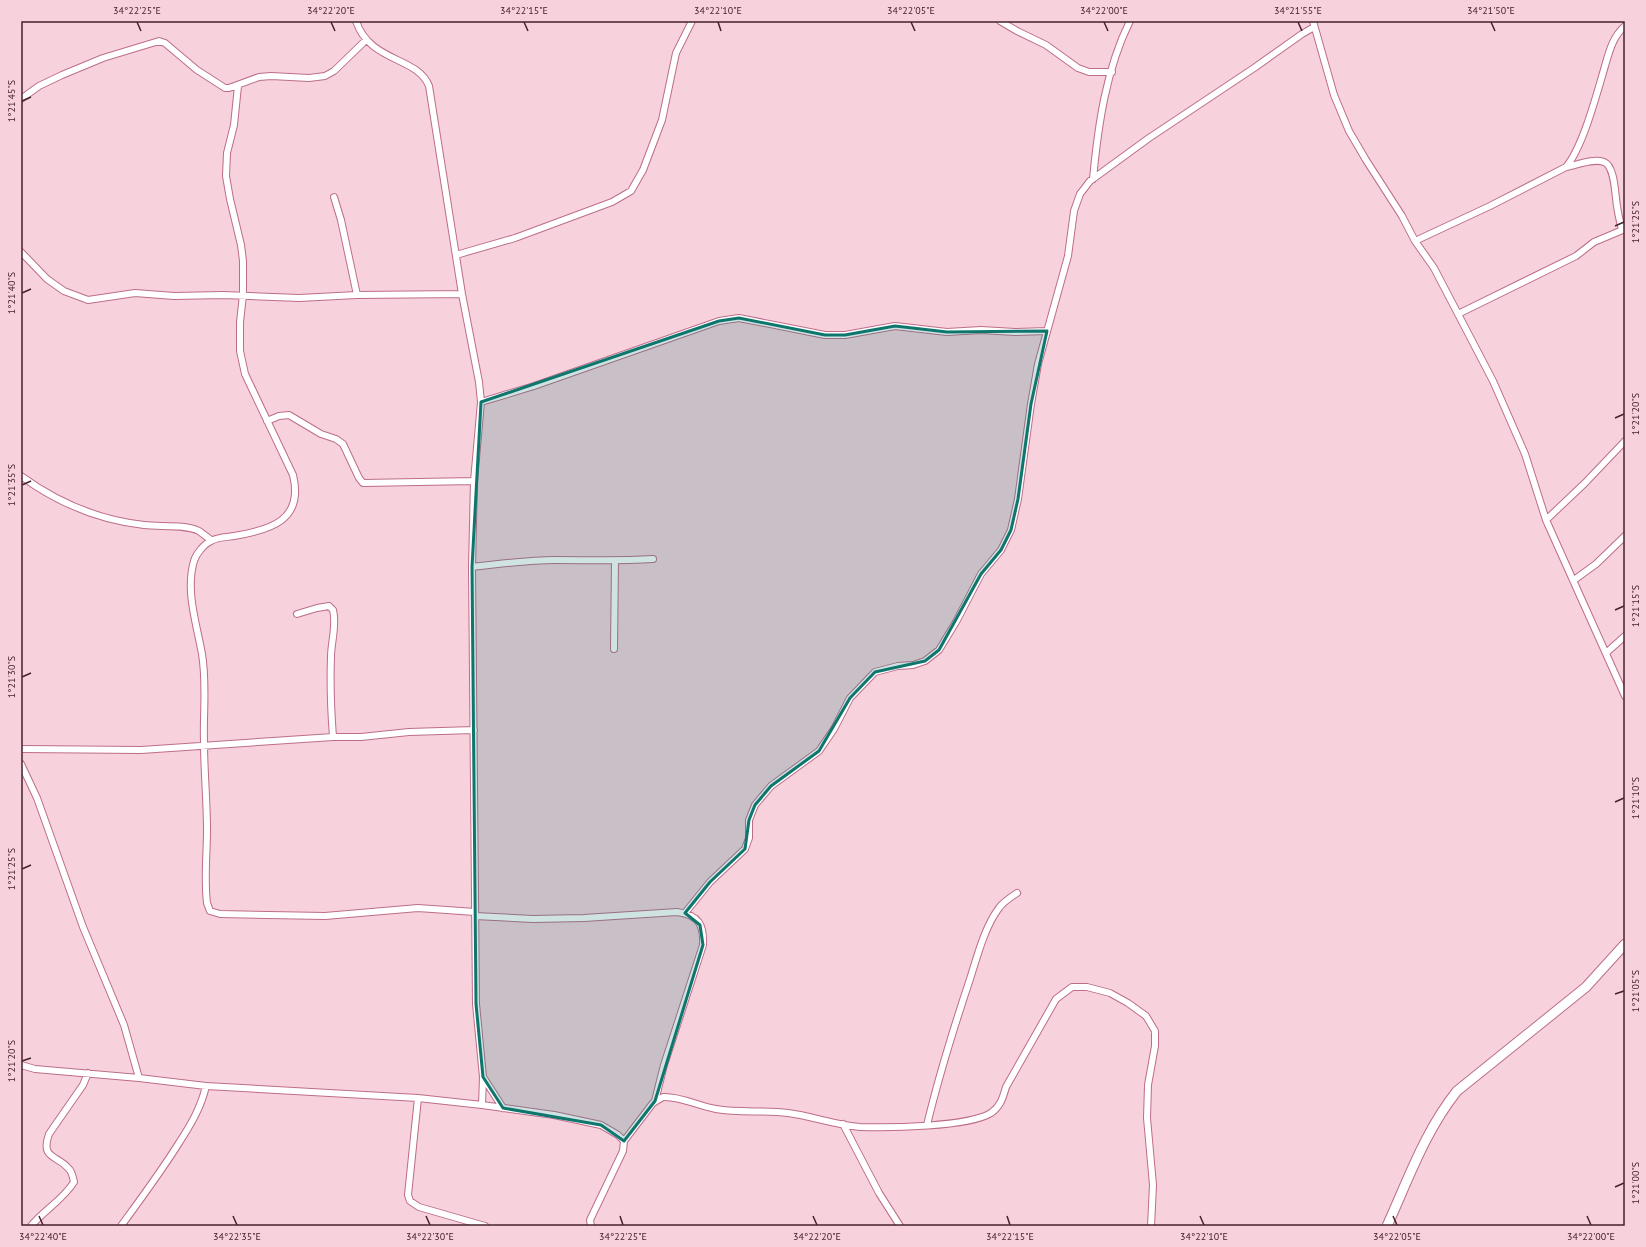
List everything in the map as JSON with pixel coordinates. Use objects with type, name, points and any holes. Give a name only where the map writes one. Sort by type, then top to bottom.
[{"type":"main road","points":[[1387,1226],[1430,1130],[1444,1108],[1457,1092],[1586,987],[1625,944]]},
{"type":"street","points":[[356,21],[366,40],[378,51],[416,70],[426,77],[429,86],[462,294],[479,382],[481,402],[474,481],[472,567],[476,1004],[483,1077],[482,1105]]},
{"type":"street","points":[[456,255],[515,238],[612,202],[631,191],[643,170],[662,120],[676,53],[692,21]]},
{"type":"street","points":[[1000,21],[1046,45],[1078,68],[1089,72],[1112,72]]},
{"type":"street","points":[[1093,179],[1099,132],[1106,95],[1118,52],[1130,21]]},
{"type":"street","points":[[685,913],[710,882],[745,849],[749,838],[749,820],[755,805],[771,786],[819,751],[834,729],[850,698],[875,672],[898,666],[914,665],[925,661],[939,650],[981,574],[1001,550],[1011,530],[1024,462],[1031,404],[1038,364],[1068,256],[1074,211],[1080,194],[1093,179],[1313,24],[1334,95],[1349,131],[1402,216],[1415,241],[1434,268],[1512,423],[1525,454],[1546,520],[1625,696]]},
{"type":"street","points":[[1566,167],[1573,156],[1584,130],[1610,50],[1617,34],[1625,26]]},
{"type":"street","points":[[21,99],[39,86],[69,72],[103,58],[158,42],[166,43],[197,70],[225,88],[233,88],[258,77],[271,76],[309,78],[325,76],[334,71],[366,40]]},
{"type":"street","points":[[238,86],[234,125],[227,153],[226,176],[243,256],[243,295],[240,351],[245,374],[293,475],[296,489],[292,508],[279,522],[257,532],[211,540],[203,547],[194,560],[191,577],[191,592],[202,656],[205,701],[204,745],[207,830],[206,896],[210,911],[214,913],[325,916],[418,908],[533,919],[644,915],[677,912],[685,913],[694,917],[700,925],[703,932],[703,945],[664,1065],[655,1101]]},
{"type":"street","points":[[1415,241],[1484,209],[1566,167],[1593,161],[1605,162],[1608,166],[1615,187],[1617,206],[1623,230],[1594,242],[1576,256],[1458,314]]},
{"type":"street","points":[[334,198],[342,220],[357,295]]},
{"type":"street","points":[[21,252],[47,279],[64,291],[88,300],[135,294],[174,296],[243,295],[299,298],[357,295],[462,294]]},
{"type":"street","points":[[481,402],[534,386],[719,320],[739,318],[825,335],[845,335],[895,326],[947,332],[981,330],[1016,332],[1047,331]]},
{"type":"street","points":[[267,420],[279,416],[290,415],[321,434],[336,438],[343,444],[359,478],[363,483],[474,481]]},
{"type":"street","points":[[1546,520],[1625,442]]},
{"type":"street","points":[[21,476],[51,496],[77,509],[100,516],[144,525],[180,527],[198,531],[211,540]]},
{"type":"street","points":[[1574,580],[1596,564],[1625,536]]},
{"type":"street","points":[[472,567],[553,560],[615,561],[653,559]]},
{"type":"street","points":[[614,649],[615,561]]},
{"type":"street","points":[[297,614],[329,606],[333,610],[331,711],[333,737]]},
{"type":"street","points":[[1606,653],[1625,636]]},
{"type":"street","points":[[21,749],[141,750],[333,737],[361,737],[409,732],[474,730]]},
{"type":"street","points":[[21,764],[36,798],[86,934],[124,1025],[139,1078]]},
{"type":"street","points":[[927,1125],[937,1081],[982,944],[991,921],[999,907],[1017,893]]},
{"type":"street","points":[[591,1226],[590,1220],[623,1151],[624,1142],[658,1098],[666,1096],[715,1109],[789,1113],[866,1127],[927,1125],[954,1123],[976,1119],[991,1113],[998,1107],[1003,1099],[1006,1087],[1056,999],[1064,991],[1072,987],[1087,987],[1110,993],[1128,1003],[1146,1016],[1155,1031],[1155,1046],[1148,1086],[1147,1118],[1151,1146],[1153,1184],[1150,1226]]},
{"type":"street","points":[[21,1065],[35,1069],[139,1078],[206,1086],[418,1098],[482,1105],[554,1115],[600,1125],[618,1135],[624,1142]]},
{"type":"street","points":[[31,1226],[37,1218],[69,1191],[74,1182],[69,1169],[65,1164],[55,1160],[50,1155],[46,1148],[46,1142],[49,1134],[83,1085],[88,1073]]},
{"type":"street","points":[[483,1077],[503,1108]]},
{"type":"street","points":[[121,1226],[168,1161],[193,1122],[203,1101],[206,1086]]},
{"type":"street","points":[[418,1098],[408,1195],[410,1201],[419,1207],[485,1226]]},
{"type":"street","points":[[843,1124],[879,1193],[900,1226]]},
{"type":"highlighted area","points":[[739,318],[825,335],[845,335],[895,326],[947,332],[1047,331],[1031,404],[1018,499],[1011,530],[1001,550],[981,574],[939,650],[925,661],[875,672],[850,698],[819,751],[771,786],[755,805],[749,820],[745,849],[710,882],[685,913],[700,925],[703,945],[655,1101],[624,1141],[601,1125],[503,1108],[483,1077],[476,1004],[472,567],[481,402],[719,321]]}]
